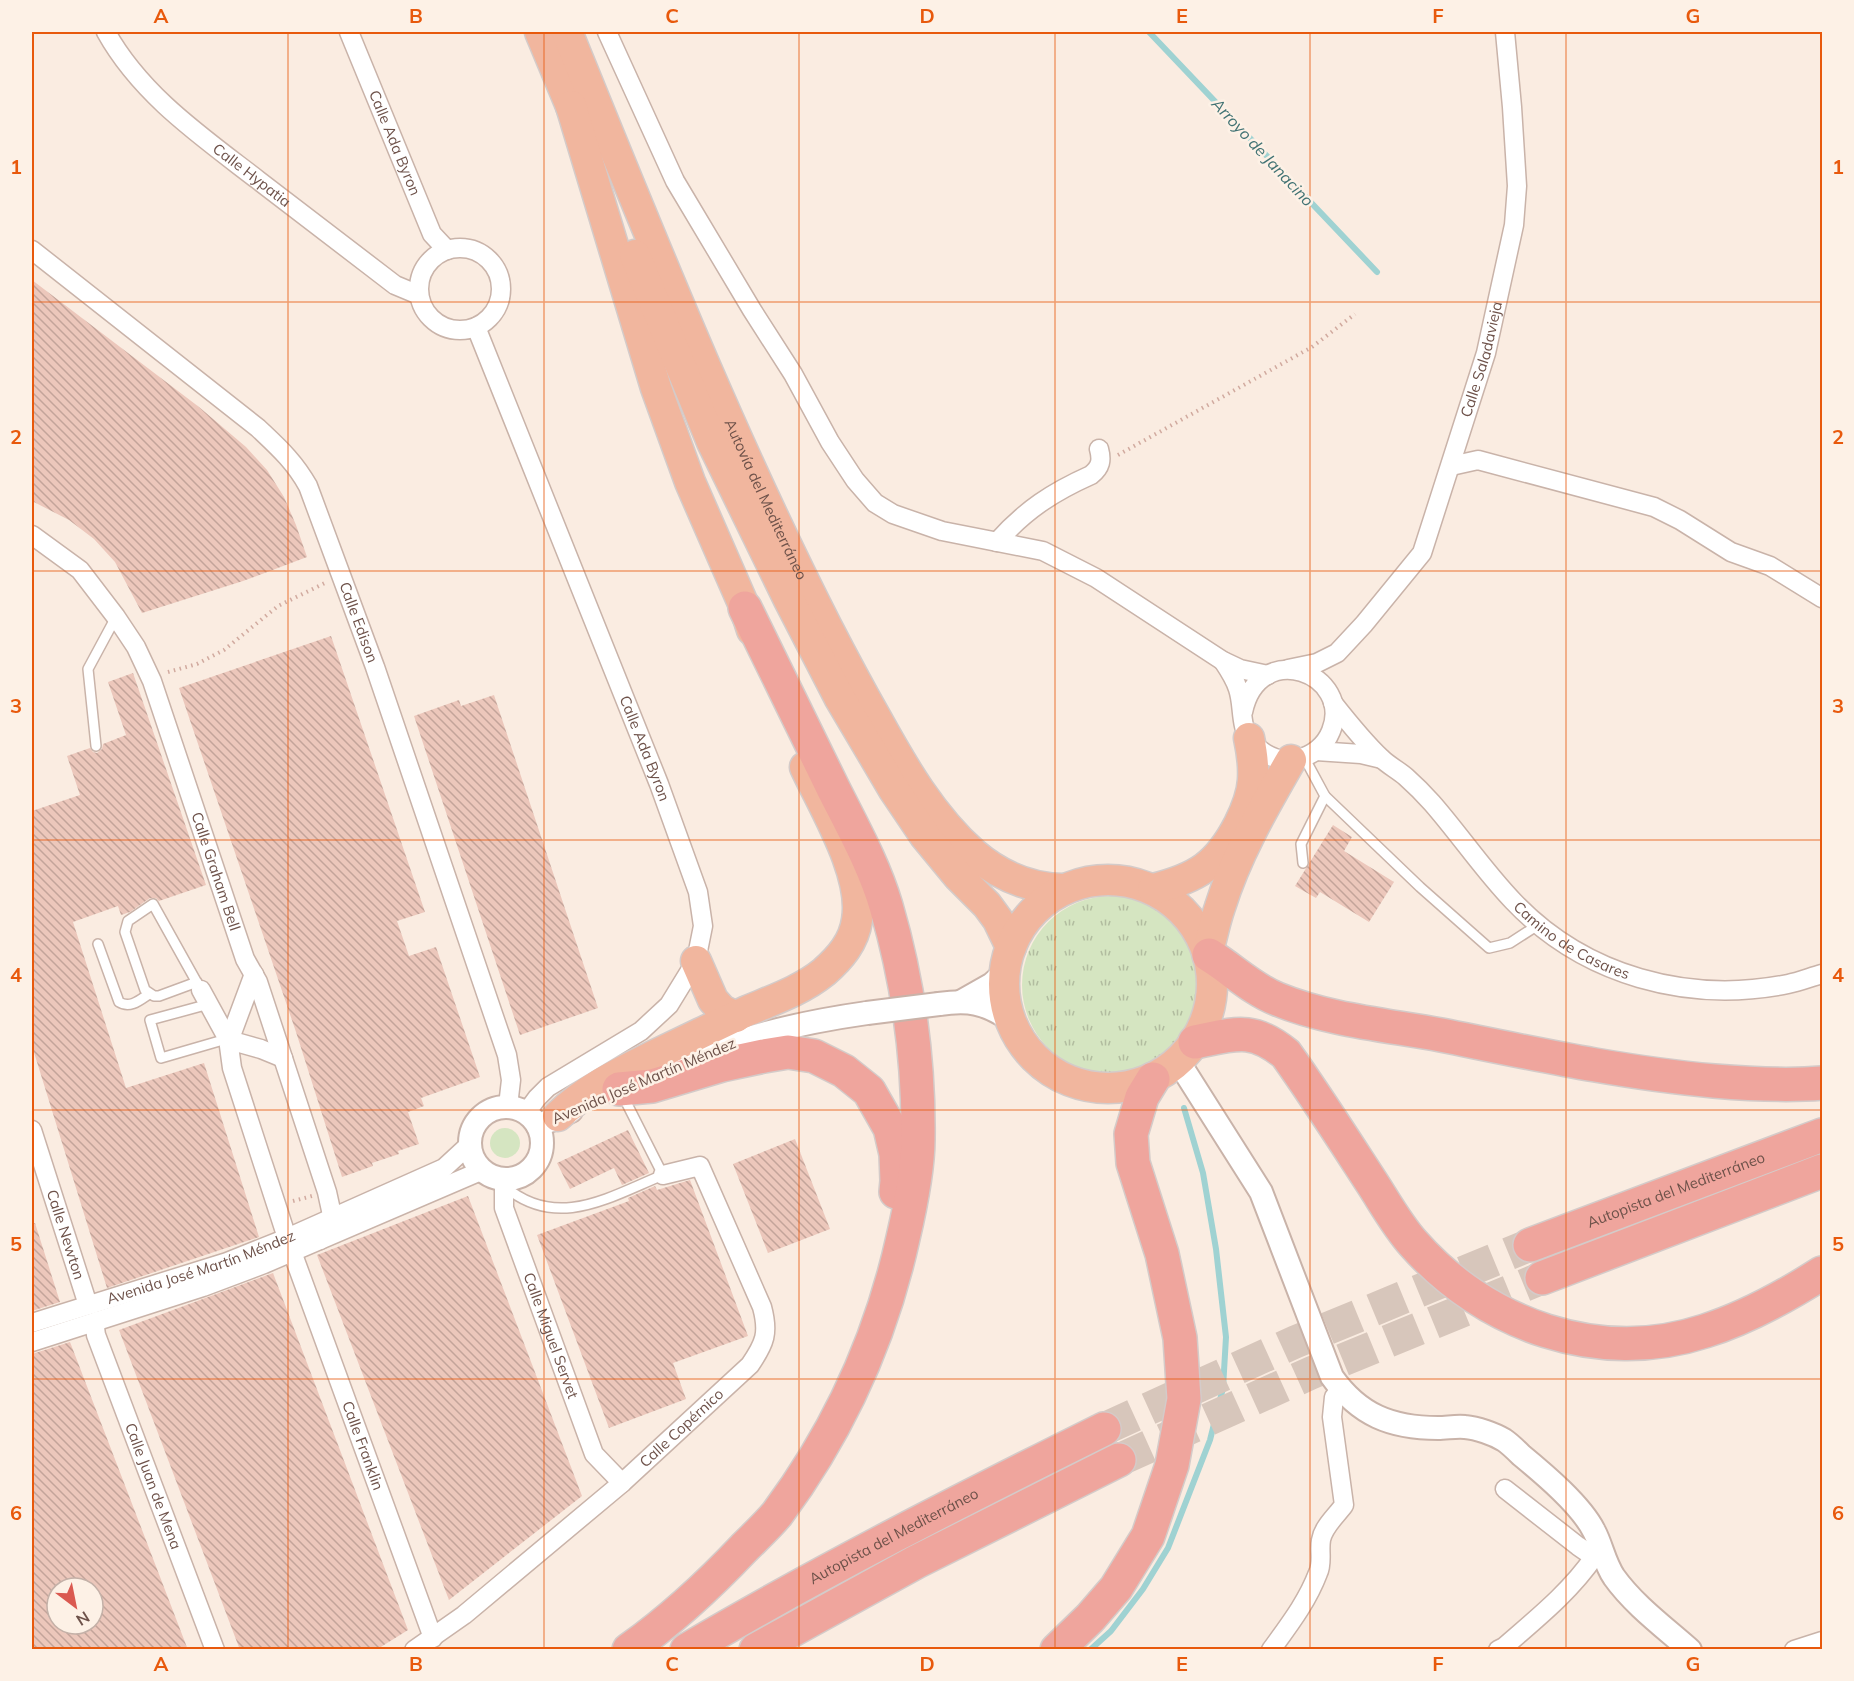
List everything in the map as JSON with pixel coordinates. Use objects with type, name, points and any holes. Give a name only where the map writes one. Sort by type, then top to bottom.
[{"type":"highway","name":"Autovía del Mediterráneo","points":[[540,32],[712,442],[757,536],[824,668],[894,790],[925,836],[998,920],[1007,960]]},
{"type":"highway","name":"Autovía del Mediterráneo","points":[[567,32],[679,309],[744,457],[841,656],[896,754],[941,820],[983,861],[1002,875],[1023,883],[1047,889],[1062,889]]},
{"type":"highway","name":"Autovía del Mediterráneo","points":[[533,1115],[583,1094],[607,1080],[798,988],[822,973],[841,956],[852,938],[858,919],[857,893],[850,864],[778,706],[745,608],[690,482],[656,388],[571,106]]},
{"type":"highway","points":[[629,1650],[713,1581],[775,1516],[814,1460],[848,1400],[883,1312],[895,1275],[910,1208],[919,1141],[914,1043],[898,950],[885,903],[868,859],[745,608]]},
{"type":"highway","points":[[1153,889],[1178,883],[1202,870],[1219,857],[1234,833],[1250,798],[1253,782],[1254,763],[1246,725]]},
{"type":"highway","points":[[1208,953],[1220,907],[1251,832],[1303,756]]},
{"type":"highway","points":[[1057,1650],[1116,1588],[1148,1536],[1172,1465],[1184,1399],[1180,1338],[1162,1254],[1133,1163],[1131,1134],[1142,1098],[1175,1061],[1205,1022],[1211,1000],[1212,977],[1208,953],[1196,927],[1179,907],[1153,889],[1116,880],[1098,880],[1062,889],[1042,903],[1023,923],[1007,960],[1003,989],[1009,1018],[1025,1048],[1049,1070],[1079,1084],[1112,1088],[1175,1061],[1236,1034],[1250,1034],[1264,1038],[1286,1054],[1411,1241],[1453,1282],[1496,1311],[1519,1322],[1576,1339],[1643,1344],[1672,1340],[1705,1331],[1764,1306],[1822,1273]]},
{"type":"highway","points":[[1208,953],[1254,987],[1274,998],[1327,1015],[1587,1064],[1676,1078],[1748,1084],[1822,1083]]},
{"type":"highway","points":[[696,962],[713,999],[722,1010],[736,1017]]},
{"type":"highway","points":[[619,1089],[652,1086],[722,1065],[788,1052],[814,1056],[844,1071],[869,1091],[890,1128],[896,1154],[897,1180],[893,1215],[895,1275]]},
{"type":"highway","name":"Autopista del Mediterráneo","points":[[1530,1245],[1822,1135]]},
{"type":"highway","points":[[1542,1278],[1822,1171]]},
{"type":"highway","name":"Autopista del Mediterráneo","points":[[687,1650],[739,1619],[931,1515],[1104,1428]]},
{"type":"highway","points":[[756,1650],[916,1562],[1119,1460]]},
{"type":"street","name":"Calle Hypatia","points":[[106,32],[116,50],[150,92],[185,124],[395,285],[419,295]]},
{"type":"street","name":"Calle Ada Byron","points":[[349,32],[432,234],[447,250]]},
{"type":"street","points":[[608,32],[675,181],[793,374],[830,442],[855,480],[875,503],[893,514],[942,531],[1043,551],[1096,578],[1223,661],[1240,669],[1269,675]]},
{"type":"street","name":"Calle Saladavieja","points":[[1288,669],[1317,663],[1337,653],[1422,553],[1486,353],[1514,225],[1517,186],[1504,32]]},
{"type":"street","points":[[460,248],[474,250],[486,257],[495,268],[500,281],[500,295],[496,308],[488,319],[476,327],[464,330],[440,325],[423,307],[419,295],[419,281],[425,268],[434,257],[447,250],[460,248]]},
{"type":"street","name":"Calle Edison","points":[[32,250],[258,428],[285,452],[297,467],[308,486],[383,688],[507,1055],[511,1080],[533,1115]]},
{"type":"street","name":"Calle Ada Byron","points":[[476,327],[659,784],[698,892],[704,926],[696,962],[669,1005],[641,1030],[548,1087],[537,1098],[533,1115]]},
{"type":"street","points":[[997,542],[1014,523],[1041,501],[1091,475],[1099,457]]},
{"type":"street","points":[[1451,466],[1478,460],[1654,507],[1680,520],[1731,552],[1770,566],[1822,598]]},
{"type":"street","name":"Calle Graham Bell","points":[[32,535],[80,570],[136,647],[152,681],[245,959],[258,982],[334,1219]]},
{"type":"street","name":"Calle Saladavieja","points":[[1330,697],[1329,677],[1337,653]]},
{"type":"street","points":[[1223,661],[1238,686],[1246,725],[1257,748],[1278,759],[1303,756],[1325,742],[1332,730],[1334,717],[1330,697],[1316,678],[1303,671],[1288,669],[1275,672],[1253,687],[1246,699],[1246,725]]},
{"type":"street","name":"Camino de Casares","points":[[1330,697],[1382,759],[1406,777],[1431,802],[1513,901],[1538,925],[1583,956],[1605,967],[1658,984],[1690,990],[1742,990],[1788,984],[1822,974]]},
{"type":"street","name":"Camino de Casares","points":[[1303,756],[1361,754],[1382,759]]},
{"type":"street","name":"Avenida José Martín Méndez","points":[[962,1001],[992,984],[1007,960]]},
{"type":"street","points":[[229,1039],[254,974]]},
{"type":"street","points":[[202,992],[229,1039],[232,1068],[289,1245]]},
{"type":"street","name":"Avenida José Martín Méndez","points":[[533,1115],[619,1089],[718,1046],[804,1023],[962,1001],[980,1003],[1009,1018]]},
{"type":"street","points":[[229,1039],[283,1058]]},
{"type":"street","points":[[1175,1061],[1261,1192],[1332,1377],[1341,1390],[1381,1420],[1408,1426],[1466,1427],[1504,1440],[1542,1472],[1577,1508],[1594,1530],[1599,1558]]},
{"type":"street","points":[[496,1108],[533,1115],[542,1136],[542,1147],[533,1166],[525,1173],[504,1182],[483,1170],[476,1162],[470,1144],[477,1121],[485,1113],[496,1108]]},
{"type":"street","name":"Calle Newton","points":[[32,1131],[88,1305]]},
{"type":"street","name":"Avenida José Martín Méndez","points":[[32,1342],[203,1287],[289,1245],[334,1219],[444,1168],[470,1144]]},
{"type":"street","name":"Calle Copérnico","points":[[414,1650],[464,1615],[622,1483],[750,1365],[763,1345],[766,1324],[762,1306],[700,1166],[663,1175]]},
{"type":"street","name":"Avenida José Martín Méndez","points":[[32,1323],[227,1262],[289,1245],[320,1240],[483,1170]]},
{"type":"street","name":"Calle Miguel Servet","points":[[504,1182],[504,1208],[594,1454],[622,1483]]},
{"type":"street","points":[[320,1240],[331,1230],[334,1219]]},
{"type":"street","name":"Calle Franklin","points":[[289,1245],[433,1638]]},
{"type":"street","name":"Avenida José Martín Méndez","points":[[88,1305],[100,1309],[173,1287],[191,1284],[203,1287]]},
{"type":"street","name":"Calle Juan de Mena","points":[[98,1321],[95,1328],[96,1335],[215,1650]]},
{"type":"street","points":[[1271,1650],[1302,1607],[1320,1570],[1321,1541],[1324,1531],[1344,1505],[1332,1417],[1334,1397],[1341,1390]]},
{"type":"street","points":[[1504,1490],[1599,1558],[1641,1607],[1690,1650]]},
{"type":"street","points":[[1498,1650],[1504,1647],[1599,1558]]},
{"type":"street","points":[[1794,1650],[1822,1641]]},
{"type":"lane","points":[[96,746],[88,669],[116,617]]},
{"type":"lane","points":[[1303,756],[1325,796],[1420,886],[1490,948],[1510,943],[1538,925]]},
{"type":"lane","points":[[1303,863],[1301,844],[1325,796]]},
{"type":"lane","points":[[153,904],[202,992],[159,996],[149,994],[145,990],[124,928],[131,918],[153,904]]},
{"type":"lane","points":[[98,944],[119,1002],[127,1005],[149,994]]},
{"type":"lane","points":[[202,992],[150,1020],[161,1058],[229,1039]]},
{"type":"lane","points":[[504,1182],[512,1193],[536,1204],[558,1210],[599,1202],[663,1175],[619,1089]]},
{"type":"path","points":[[1099,457],[1312,346],[1355,314]]},
{"type":"path","points":[[152,681],[166,672],[197,664],[224,650],[278,606],[341,577]]},
{"type":"path","points":[[276,1205],[327,1192]]},
{"type":"green space","points":[[1111,896],[1145,903],[1174,922],[1193,951],[1200,985],[1193,1019],[1174,1048],[1145,1067],[1111,1074],[1077,1067],[1048,1048],[1029,1019],[1022,985],[1029,951],[1048,922],[1077,903]]},
{"type":"green space","points":[[505,1128],[516,1132],[520,1143],[516,1154],[505,1158],[494,1154],[490,1143],[494,1132]]},
{"type":"building","points":[[32,280],[199,407],[246,447],[267,470],[284,497],[307,557],[243,581],[142,613],[115,562],[94,539],[69,520],[32,501]]},
{"type":"building","points":[[331,636],[425,912],[397,921],[409,956],[436,947],[480,1077],[421,1098],[424,1106],[408,1112],[419,1144],[372,1163],[373,1166],[342,1177],[296,1032],[179,688]]},
{"type":"building","points":[[133,673],[206,885],[159,901],[156,898],[150,898],[130,912],[121,915],[118,906],[73,922],[126,1088],[204,1063],[259,1237],[107,1288],[32,1046],[32,811],[80,795],[67,756],[90,748],[97,753],[102,749],[103,744],[126,735],[108,682]]},
{"type":"building","points":[[494,695],[598,1008],[520,1035],[414,716],[459,700],[461,706]]},
{"type":"building","points":[[1333,825],[1352,837],[1344,851],[1394,882],[1369,922],[1320,892],[1316,898],[1295,886]]},
{"type":"building","points":[[628,1130],[649,1173],[622,1185],[614,1168],[570,1189],[557,1163]]},
{"type":"building","points":[[795,1139],[830,1229],[768,1253],[733,1164]]},
{"type":"building","points":[[690,1180],[748,1336],[673,1363],[686,1399],[609,1428],[537,1235],[629,1201],[628,1198],[655,1186],[657,1190]]},
{"type":"building","points":[[468,1196],[582,1496],[449,1600],[317,1255]]},
{"type":"building","points":[[32,1223],[35,1223],[60,1302],[32,1311]]},
{"type":"building","points":[[273,1273],[408,1630],[376,1650],[240,1650],[119,1330]]},
{"type":"building","points":[[70,1342],[188,1650],[32,1650],[32,1354]]},
{"type":"waterway","name":"Arroyo de Janacino","points":[[1149,32],[1377,272]]},
{"type":"waterway","points":[[1090,1650],[1111,1631],[1143,1589],[1168,1548],[1210,1440],[1223,1388],[1226,1337],[1216,1249],[1203,1173],[1184,1108]]},
{"type":"tunnel","points":[[1104,1429],[1295,1342],[1530,1245]]},
{"type":"tunnel","points":[[1119,1460],[1311,1373],[1542,1278]]}]
